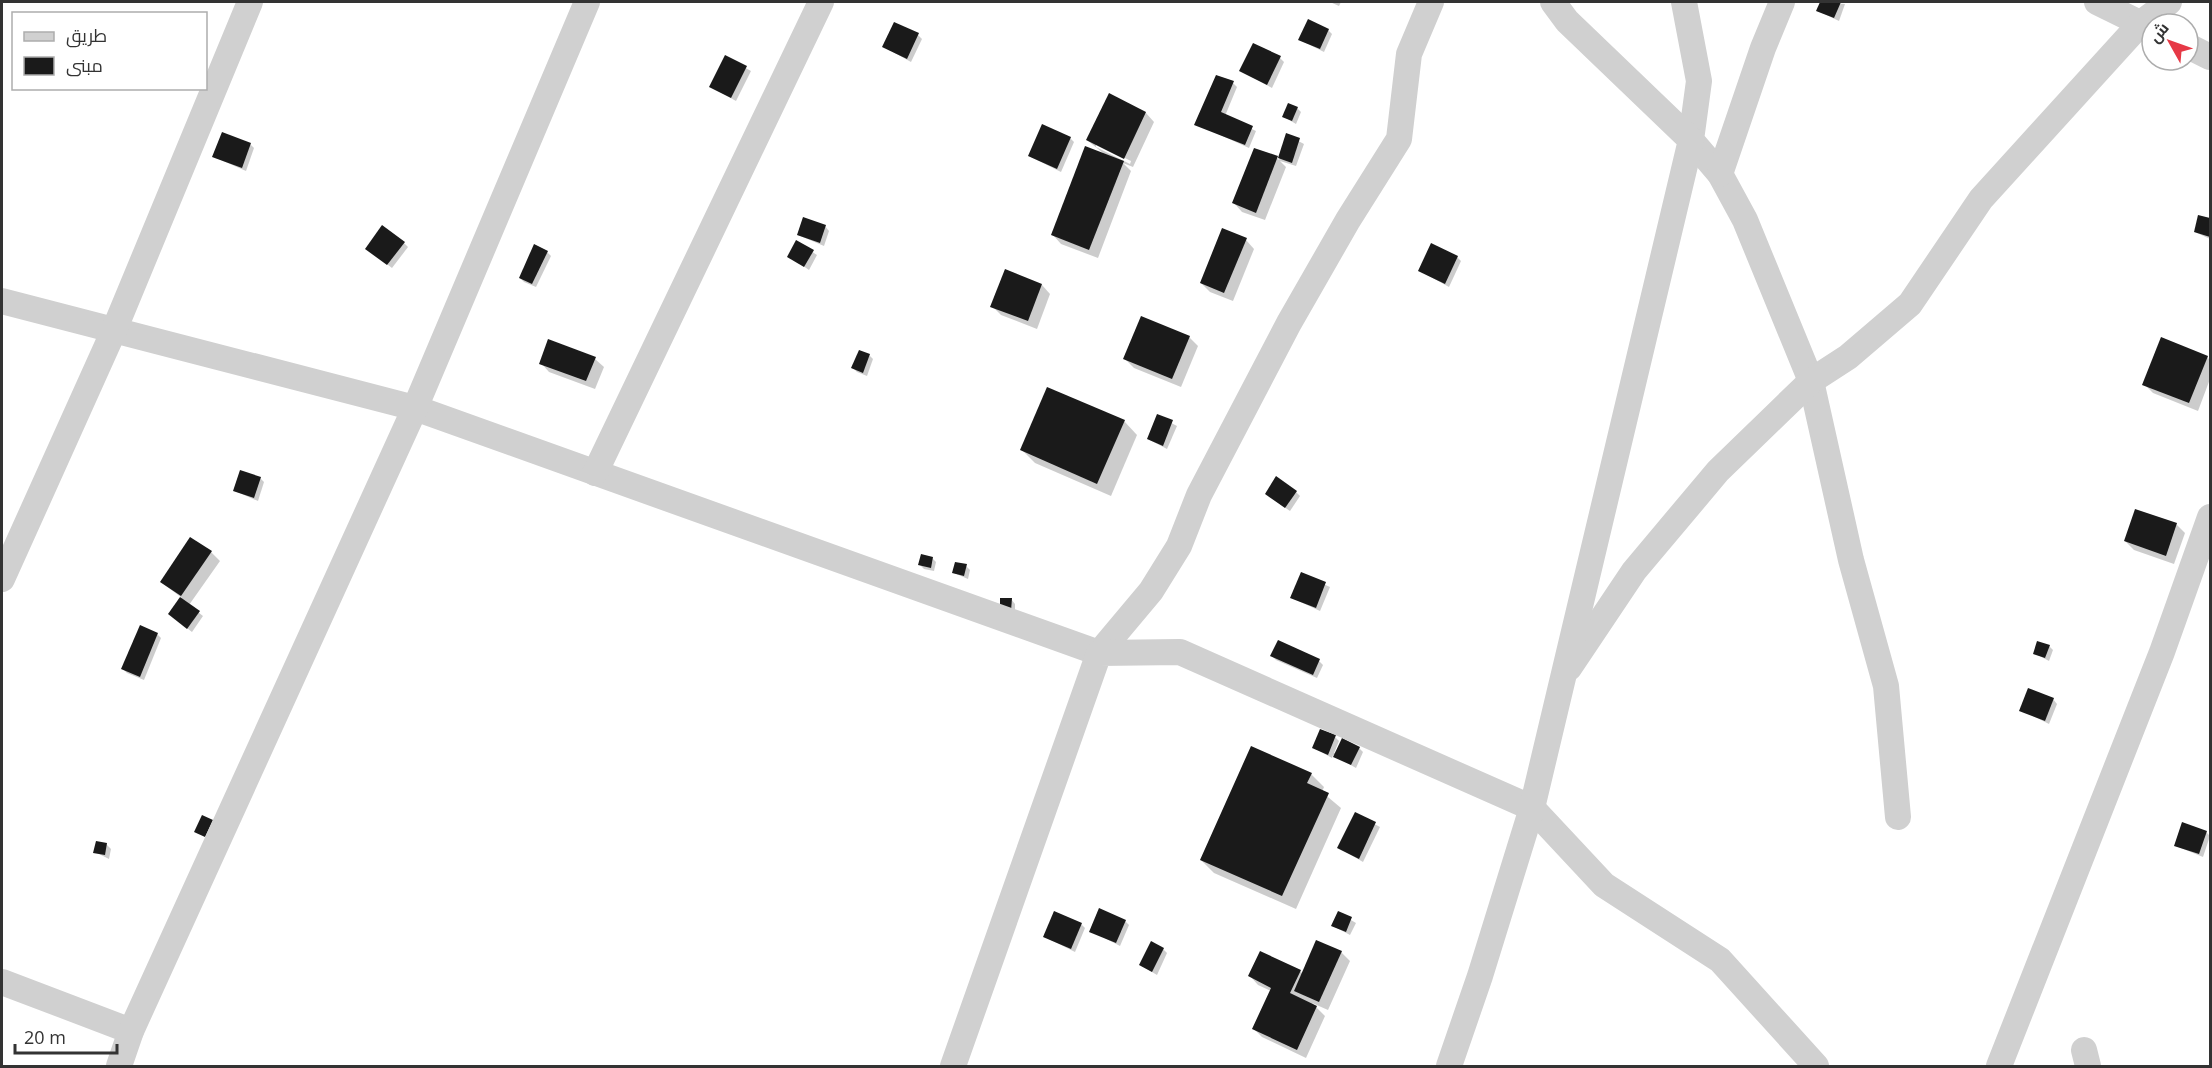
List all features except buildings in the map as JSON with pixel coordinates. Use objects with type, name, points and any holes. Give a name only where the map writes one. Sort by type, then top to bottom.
[{"type":"street","points":[[2,579],[115,328],[250,2]]},
{"type":"street","points":[[119,1066],[130,1031],[415,408],[587,2]]},
{"type":"street","points":[[595,473],[821,2]]},
{"type":"street","points":[[953,1066],[1099,653],[1151,591],[1179,546],[1198,495],[1289,323],[1348,220],[1399,139],[1409,54],[1431,2]]},
{"type":"street","points":[[1553,2],[1567,21],[1691,140],[1720,174],[1745,220],[1811,381],[1851,560],[1886,686],[1898,817]]},
{"type":"street","points":[[1449,1066],[1480,976],[1532,808],[1559,684],[1691,140],[1699,81],[1684,2]]},
{"type":"street","points":[[1720,174],[1763,48],[1782,2]]},
{"type":"street","points":[[2097,2],[2140,23]]},
{"type":"street","points":[[1559,684],[1634,571],[1718,471],[1811,381],[1848,357],[1910,304],[1981,199],[2140,32]]},
{"type":"street","points":[[2,301],[115,328],[415,408],[1099,653],[1180,652],[1532,808],[1604,885],[1720,960],[1816,1066]]},
{"type":"street","points":[[1999,1066],[2158,663],[2211,517]]},
{"type":"street","points":[[2,982],[130,1031]]}]
